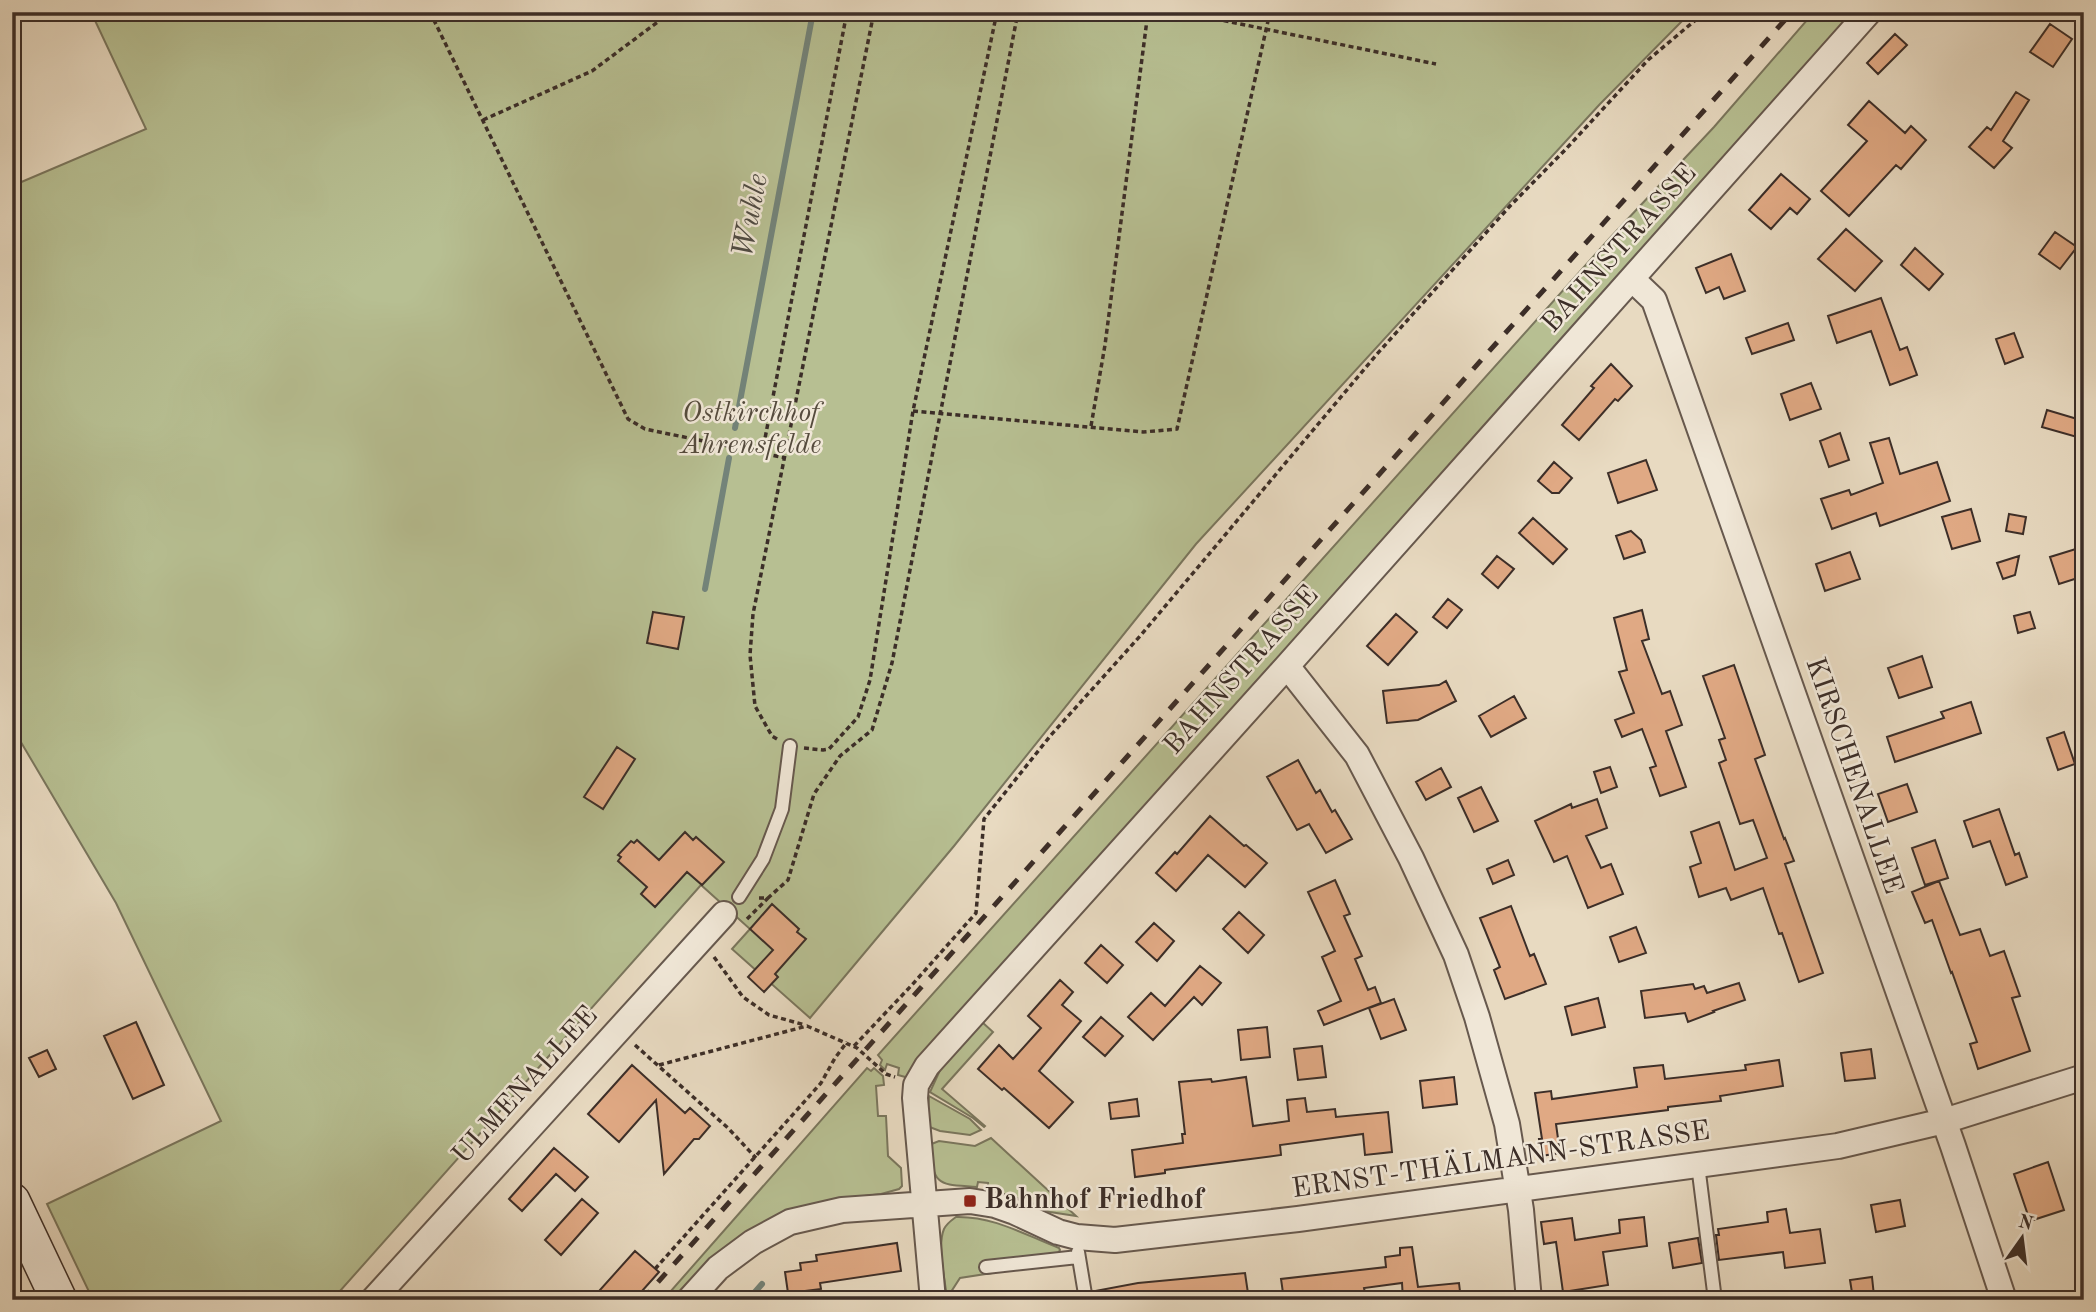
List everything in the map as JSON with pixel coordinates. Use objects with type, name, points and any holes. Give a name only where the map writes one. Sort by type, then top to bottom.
[{"type":"street","name":"BAHNSTRASSE","points":[[933,1300],[915,1098],[916,1086],[927,1066],[1869,12]]},
{"type":"street","name":"KIRSCHENALLEE","points":[[1632,279],[1654,300],[1944,1121],[2004,1300]]},
{"type":"street","points":[[1287,666],[1357,755],[1411,858],[1456,955],[1499,1093],[1518,1189],[1529,1300]]},
{"type":"street","name":"ULMENALLEE","points":[[373,1300],[732,905]]},
{"type":"street","name":"ERNST-THÄLMANN-STRASSE","points":[[924,1204],[970,1202],[995,1205],[1058,1232],[1078,1247],[1838,1146],[1944,1121],[2084,1077]]},
{"type":"street","points":[[12,1201],[59,1300]]},
{"type":"street","points":[[689,1300],[718,1268],[753,1242],[790,1222],[842,1210],[924,1204]]},
{"type":"lane","points":[[732,905],[763,859],[782,809],[790,746]]},
{"type":"lane","points":[[1698,1165],[1715,1300]]},
{"type":"lane","points":[[986,1267],[1078,1247],[1086,1300]]},
{"type":"path","points":[[430,12],[628,419],[645,429],[786,458]]},
{"type":"path","points":[[483,120],[592,71],[671,12]]},
{"type":"path","points":[[762,454],[847,12]]},
{"type":"path","points":[[874,12],[753,614],[750,655],[755,706],[772,736],[790,746],[823,750],[829,748],[858,717],[870,680],[912,411],[997,12]]},
{"type":"path","points":[[755,910],[788,880],[814,794],[840,756],[872,730],[892,663],[1018,12]]},
{"type":"path","points":[[1091,427],[1105,345],[1148,12]]},
{"type":"path","points":[[1182,12],[1436,64]]},
{"type":"path","points":[[912,411],[1143,432],[1177,429],[1270,12]]},
{"type":"path","points":[[854,1046],[976,913],[984,819],[1051,735],[1141,635],[1377,354],[1510,206],[1648,60],[1705,12]]},
{"type":"path","points":[[732,905],[768,898]]},
{"type":"path","points":[[714,957],[743,997],[769,1016],[807,1026],[847,1042],[886,1074]]},
{"type":"path","points":[[659,1065],[807,1026]]},
{"type":"path","points":[[618,1030],[728,1128],[756,1158]]},
{"type":"path","points":[[655,1269],[821,1083],[847,1042]]},
{"type":"green space","name":"Ostkirchhof Ahrensfelde","points":[[91,12],[1691,12],[1600,104],[1196,544],[954,846],[810,1018],[732,949],[750,929],[701,885],[332,1300],[93,1300],[47,1204],[221,1121],[116,903],[12,727],[12,186],[146,129]]},
{"type":"green space","points":[[1814,12],[1858,12],[909,1078],[898,1075],[899,1068],[887,1064],[885,1070],[880,1065],[882,1060],[878,1055],[1609,239],[1714,127]]},
{"type":"green space","points":[[982,1022],[993,1032],[942,1089],[984,1127],[930,1092],[941,1068]]},
{"type":"green space","points":[[867,1068],[871,1071],[874,1068],[883,1076],[884,1085],[876,1086],[878,1116],[886,1116],[888,1156],[901,1168],[902,1186],[881,1194],[840,1199],[679,1300],[663,1300]]},
{"type":"green space","points":[[929,1096],[970,1119],[981,1130],[970,1135],[940,1131],[927,1126]]},
{"type":"green space","points":[[991,1138],[1076,1216],[1050,1212],[1030,1202],[988,1189],[988,1183],[978,1182],[977,1187],[946,1184],[936,1176],[929,1145],[939,1141],[975,1146]]},
{"type":"green space","points":[[956,1217],[996,1223],[1060,1250],[1053,1256],[982,1262],[982,1271],[989,1270],[992,1273],[960,1278],[947,1298],[941,1253],[942,1236],[944,1229]]},
{"type":"building","points":[[2050,24],[2072,39],[2053,67],[2030,52]]},
{"type":"building","points":[[1895,34],[1907,45],[1878,74],[1867,63]]},
{"type":"building","points":[[2016,92],[2029,100],[2003,141],[2012,148],[1994,168],[1969,147],[1987,127],[1991,130]]},
{"type":"building","points":[[1869,101],[1905,133],[1911,126],[1926,140],[1901,169],[1896,165],[1849,216],[1821,191],[1867,141],[1848,125]]},
{"type":"building","points":[[1781,174],[1810,199],[1797,214],[1790,208],[1771,229],[1749,210]]},
{"type":"building","points":[[1846,229],[1882,261],[1855,291],[1818,259]]},
{"type":"building","points":[[2055,232],[2077,247],[2060,269],[2039,254]]},
{"type":"building","points":[[1915,248],[1943,274],[1929,290],[1901,265]]},
{"type":"building","points":[[1731,254],[1745,291],[1724,299],[1719,287],[1706,293],[1696,268]]},
{"type":"building","points":[[1881,298],[1900,350],[1907,347],[1917,375],[1890,385],[1871,331],[1837,343],[1828,316]]},
{"type":"building","points":[[1788,323],[1794,340],[1752,354],[1746,338]]},
{"type":"building","points":[[2014,333],[2023,357],[2005,364],[1996,339]]},
{"type":"building","points":[[1611,364],[1632,386],[1618,401],[1615,399],[1579,440],[1562,425]]},
{"type":"building","points":[[1811,383],[1821,409],[1790,420],[1781,394]]},
{"type":"building","points":[[2047,410],[2084,421],[2084,439],[2042,427]]},
{"type":"building","points":[[1840,433],[1849,460],[1829,467],[1820,441]]},
{"type":"building","points":[[1889,438],[1900,474],[1937,462],[1950,501],[1880,526],[1876,513],[1832,529],[1821,499],[1849,490],[1851,495],[1883,483],[1870,443]]},
{"type":"building","points":[[1646,460],[1657,490],[1618,503],[1608,473]]},
{"type":"building","points":[[1554,462],[1572,478],[1559,493],[1552,493],[1538,481]]},
{"type":"building","points":[[1971,509],[1980,541],[1952,549],[1942,517]]},
{"type":"building","points":[[2009,514],[2026,517],[2023,534],[2006,531]]},
{"type":"building","points":[[1533,518],[1567,549],[1553,564],[1519,533]]},
{"type":"building","points":[[1631,531],[1641,540],[1645,552],[1624,559],[1616,536]]},
{"type":"building","points":[[2079,548],[2084,564],[2084,576],[2059,584],[2050,557]]},
{"type":"building","points":[[1850,552],[1860,579],[1825,591],[1816,564]]},
{"type":"building","points":[[1497,556],[1514,569],[1498,588],[1482,574]]},
{"type":"building","points":[[2019,556],[2015,575],[2003,579],[1997,563]]},
{"type":"building","points":[[1448,599],[1462,610],[1447,628],[1433,617]]},
{"type":"building","points":[[1642,610],[1649,639],[1642,641],[1662,694],[1670,691],[1682,725],[1666,731],[1686,787],[1660,796],[1650,768],[1656,766],[1642,729],[1622,737],[1615,720],[1634,713],[1619,672],[1627,670],[1614,618]]},
{"type":"building","points":[[653,612],[684,617],[678,649],[647,643]]},
{"type":"building","points":[[2030,612],[2035,628],[2018,633],[2014,616]]},
{"type":"building","points":[[1396,614],[1417,632],[1388,665],[1367,646]]},
{"type":"building","points":[[1922,656],[1932,687],[1899,698],[1888,668]]},
{"type":"building","points":[[1734,665],[1765,755],[1755,759],[1794,861],[1785,864],[1823,973],[1799,982],[1763,888],[1731,900],[1726,888],[1699,897],[1690,867],[1701,863],[1691,832],[1719,822],[1735,870],[1767,858],[1753,820],[1740,824],[1719,763],[1726,760],[1719,740],[1725,738],[1703,676]]},
{"type":"building","points":[[1446,681],[1456,701],[1418,720],[1387,723],[1383,691],[1439,685]]},
{"type":"building","points":[[1514,696],[1526,718],[1491,737],[1479,716]]},
{"type":"building","points":[[1971,702],[1981,733],[1895,762],[1887,737],[1944,718],[1941,712]]},
{"type":"building","points":[[2064,732],[2075,764],[2058,770],[2047,738]]},
{"type":"building","points":[[617,747],[635,759],[603,809],[584,797]]},
{"type":"building","points":[[1298,760],[1316,793],[1320,790],[1352,839],[1326,853],[1309,824],[1297,830],[1267,777]]},
{"type":"building","points":[[1610,767],[1617,787],[1601,793],[1594,772]]},
{"type":"building","points":[[1441,768],[1451,787],[1426,800],[1416,782]]},
{"type":"building","points":[[1907,784],[1917,812],[1888,822],[1878,794]]},
{"type":"building","points":[[1481,787],[1498,821],[1474,832],[1458,798]]},
{"type":"building","points":[[1597,799],[1607,828],[1586,836],[1601,868],[1611,864],[1623,894],[1588,908],[1567,856],[1554,862],[1535,821],[1571,804],[1572,808]]},
{"type":"building","points":[[1999,809],[2015,855],[2019,853],[2027,877],[2006,885],[1990,841],[1973,847],[1964,821]]},
{"type":"building","points":[[1210,816],[1267,863],[1245,887],[1208,855],[1176,891],[1156,873],[1175,852],[1177,854]]},
{"type":"building","points":[[685,832],[693,840],[696,837],[724,862],[702,885],[687,872],[655,907],[641,894],[647,887],[618,861],[621,857],[618,855],[631,841],[634,843],[637,840],[659,860]]},
{"type":"building","points":[[1935,840],[1948,878],[1925,885],[1912,848]]},
{"type":"building","points":[[1508,860],[1514,875],[1493,884],[1487,869]]},
{"type":"building","points":[[1335,880],[1350,914],[1344,916],[1362,956],[1355,959],[1368,990],[1375,987],[1381,1003],[1324,1025],[1318,1011],[1341,1001],[1322,957],[1335,951],[1308,892]]},
{"type":"building","points":[[1939,881],[1960,935],[1980,929],[1990,956],[2004,951],[2020,996],[2012,998],[2030,1051],[1978,1069],[1970,1044],[1977,1042],[1952,972],[1932,920],[1925,923],[1912,892]]},
{"type":"building","points":[[772,904],[806,939],[775,974],[778,977],[764,992],[748,977],[773,950],[750,929]]},
{"type":"building","points":[[1511,906],[1530,956],[1534,954],[1546,984],[1505,999],[1494,970],[1500,967],[1480,918]]},
{"type":"building","points":[[1239,912],[1264,935],[1248,953],[1223,929]]},
{"type":"building","points":[[1154,923],[1174,941],[1157,961],[1136,942]]},
{"type":"building","points":[[1636,927],[1646,953],[1619,962],[1610,937]]},
{"type":"building","points":[[1101,945],[1123,965],[1107,983],[1085,963]]},
{"type":"building","points":[[1200,966],[1221,983],[1202,1005],[1194,997],[1153,1040],[1128,1017],[1151,993],[1165,1006]]},
{"type":"building","points":[[1060,980],[1073,992],[1062,1005],[1081,1021],[1039,1071],[1073,1102],[1049,1128],[978,1069],[999,1045],[1013,1059],[1041,1028],[1028,1016]]},
{"type":"building","points":[[1739,983],[1745,1000],[1688,1022],[1685,1013],[1645,1018],[1641,991],[1693,984],[1695,989],[1704,986],[1707,993]]},
{"type":"building","points":[[1598,998],[1605,1027],[1572,1035],[1565,1007]]},
{"type":"building","points":[[1394,999],[1406,1030],[1381,1039],[1369,1008]]},
{"type":"building","points":[[1101,1017],[1123,1036],[1105,1056],[1083,1037]]},
{"type":"building","points":[[136,1022],[164,1085],[133,1099],[104,1036]]},
{"type":"building","points":[[1267,1027],[1270,1057],[1241,1060],[1238,1030]]},
{"type":"building","points":[[1322,1046],[1326,1077],[1298,1080],[1294,1049]]},
{"type":"building","points":[[1871,1049],[1875,1078],[1845,1081],[1841,1053]]},
{"type":"building","points":[[47,1050],[56,1069],[39,1077],[29,1058]]},
{"type":"building","points":[[1779,1060],[1783,1086],[1720,1096],[1721,1101],[1668,1107],[1668,1110],[1556,1124],[1560,1153],[1541,1156],[1539,1139],[1542,1139],[1535,1093],[1551,1091],[1552,1099],[1637,1087],[1634,1068],[1663,1065],[1665,1079],[1746,1070],[1745,1065]]},
{"type":"building","points":[[632,1065],[685,1113],[690,1108],[710,1126],[699,1139],[694,1139],[664,1174],[656,1100],[619,1142],[588,1114]]},
{"type":"building","points":[[1246,1077],[1253,1126],[1289,1121],[1287,1100],[1305,1098],[1307,1112],[1335,1109],[1336,1117],[1388,1112],[1392,1152],[1365,1155],[1363,1134],[1280,1145],[1281,1155],[1165,1170],[1165,1173],[1135,1177],[1132,1150],[1183,1143],[1182,1134],[1185,1134],[1179,1082],[1211,1079],[1212,1082]]},
{"type":"building","points":[[1454,1077],[1457,1104],[1423,1108],[1420,1081]]},
{"type":"building","points":[[1137,1099],[1139,1116],[1111,1119],[1109,1103]]},
{"type":"building","points":[[554,1148],[588,1177],[575,1191],[556,1174],[522,1211],[509,1199]]},
{"type":"building","points":[[2048,1162],[2064,1210],[2030,1221],[2014,1174]]},
{"type":"building","points":[[582,1199],[598,1213],[561,1255],[545,1240]]},
{"type":"building","points":[[1900,1200],[1905,1226],[1876,1232],[1871,1205]]},
{"type":"building","points":[[1786,1209],[1790,1233],[1820,1229],[1825,1263],[1785,1268],[1783,1252],[1719,1260],[1716,1235],[1719,1235],[1718,1229],[1768,1222],[1767,1212]]},
{"type":"building","points":[[1644,1217],[1647,1246],[1603,1252],[1608,1285],[1563,1292],[1556,1242],[1544,1244],[1541,1222],[1572,1218],[1575,1240],[1620,1233],[1619,1220]]},
{"type":"building","points":[[1698,1238],[1702,1263],[1673,1268],[1669,1243]]},
{"type":"building","points":[[897,1243],[901,1271],[820,1283],[821,1289],[804,1291],[805,1297],[789,1300],[785,1272],[801,1270],[800,1263],[817,1261],[816,1255]]},
{"type":"building","points":[[1412,1247],[1418,1287],[1459,1283],[1461,1300],[1403,1300],[1402,1283],[1364,1288],[1366,1298],[1284,1300],[1281,1279],[1386,1267],[1385,1257],[1400,1255],[1400,1248]]},
{"type":"building","points":[[635,1251],[659,1272],[634,1300],[591,1300]]},
{"type":"building","points":[[1245,1273],[1249,1300],[1096,1300],[1095,1291],[1138,1283]]},
{"type":"building","points":[[1872,1277],[1874,1296],[1853,1299],[1850,1280]]},
{"type":"waterway","name":"Wuhle","points":[[735,428],[813,12]]},
{"type":"waterway","name":"Wuhle","points":[[705,589],[729,458]]},
{"type":"waterway","name":"Wuhle","points":[[748,1300],[762,1284]]},
{"type":"railway","points":[[642,1300],[1792,12]]},
{"type":"place","name":"Bahnhof Friedhof","points":[[970,1201]]}]
